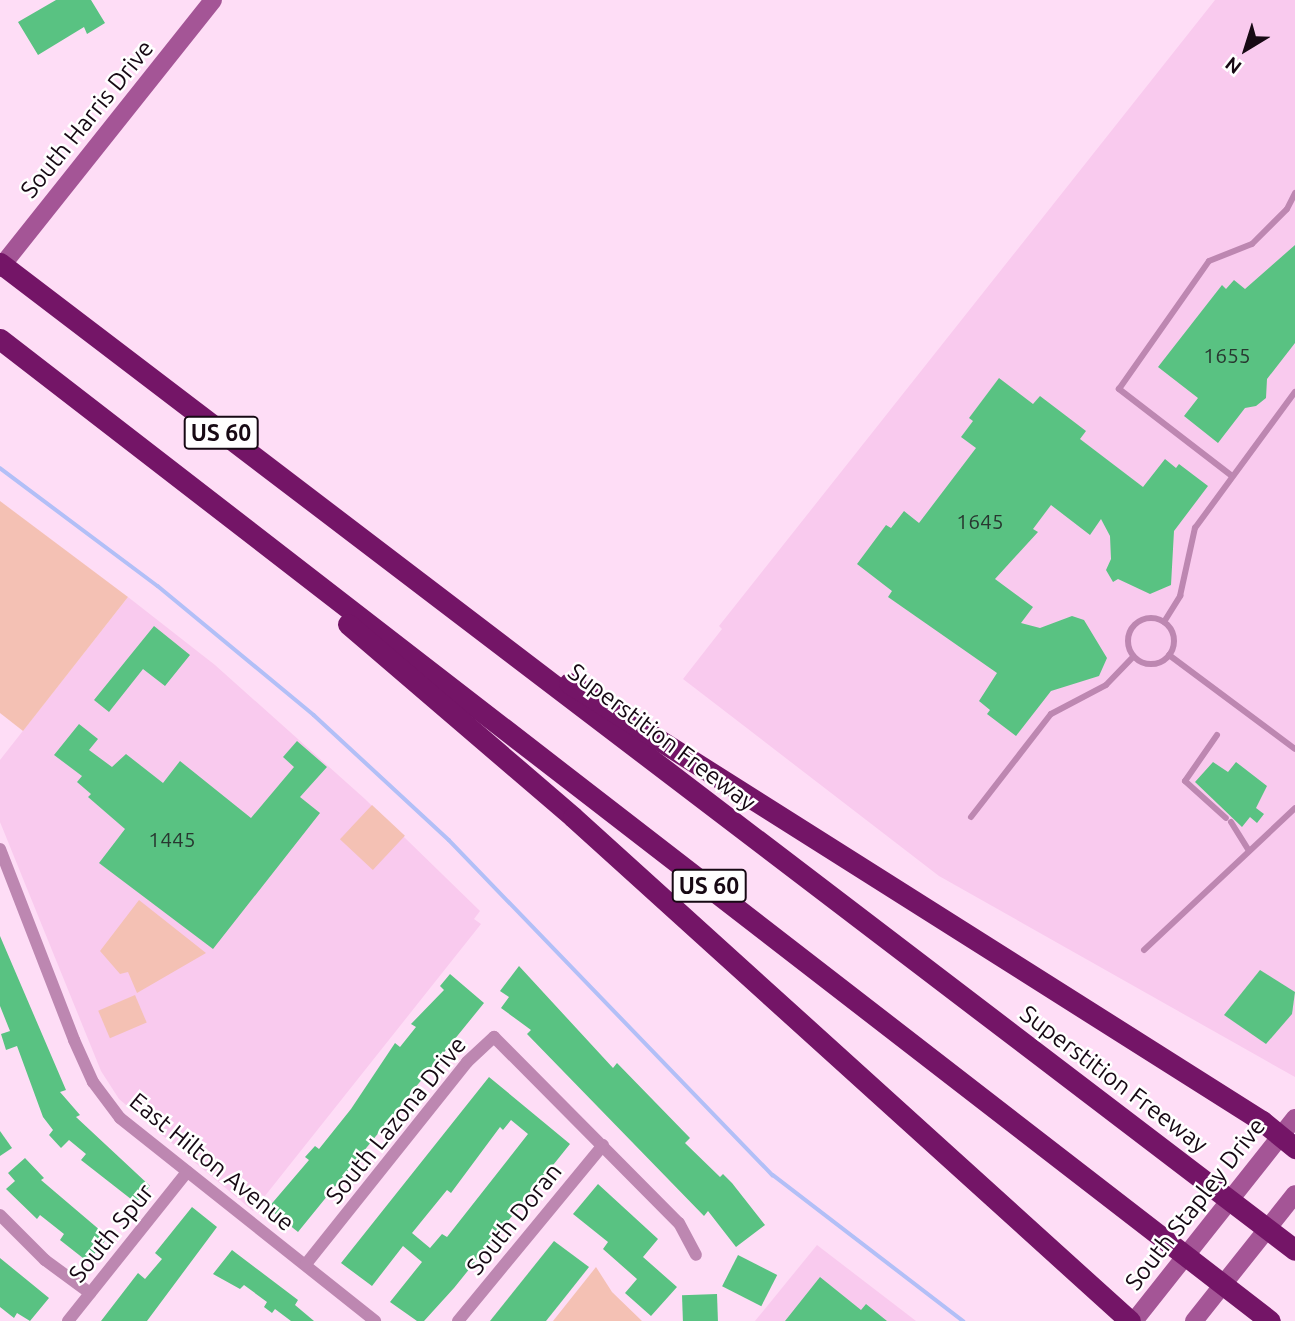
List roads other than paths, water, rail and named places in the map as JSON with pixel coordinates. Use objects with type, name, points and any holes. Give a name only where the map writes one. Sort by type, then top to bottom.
[{"type":"highway","name":"Superstition Freeway","points":[[0,266],[1295,1250]]},
{"type":"highway","name":"US 60","points":[[0,339],[1270,1321]]},
{"type":"highway","points":[[148,451],[573,817],[1132,1321]]},
{"type":"highway","points":[[443,603],[1288,1142]]},
{"type":"main road","name":"South Harris Drive","points":[[0,266],[213,0]]},
{"type":"main road","name":"South Stapley Drive","points":[[1132,1321],[1256,1166],[1288,1142],[1295,1118]]},
{"type":"main road","points":[[1194,1321],[1294,1195]]},
{"type":"street","name":"East Hilton Avenue","points":[[0,849],[93,1082],[120,1118],[375,1321]]},
{"type":"street","name":"South Lazona Drive","points":[[306,1264],[467,1062],[494,1037],[603,1145]]},
{"type":"street","points":[[603,1145],[679,1223],[696,1255]]},
{"type":"street","name":"South Doran","points":[[458,1321],[603,1145]]},
{"type":"street","name":"South Spur","points":[[68,1321],[187,1172]]},
{"type":"street","points":[[0,1215],[45,1260],[90,1293]]},
{"type":"lane","points":[[1232,476],[1119,389],[1209,261],[1252,244],[1287,209],[1295,193]]},
{"type":"lane","points":[[1164,622],[1180,596],[1195,528],[1295,391]]},
{"type":"lane","points":[[1150,618],[1164,622],[1174,641],[1169,655],[1152,664],[1133,657],[1128,643],[1136,623],[1150,618]]},
{"type":"lane","points":[[1169,655],[1295,749]]},
{"type":"lane","points":[[971,817],[1051,714],[1105,685],[1133,657]]},
{"type":"lane","points":[[1217,735],[1185,781],[1229,820],[1249,851]]},
{"type":"lane","points":[[1144,950],[1295,808]]},
{"type":"waterway","points":[[0,468],[158,586],[314,715],[449,840],[773,1175],[963,1321]]}]
